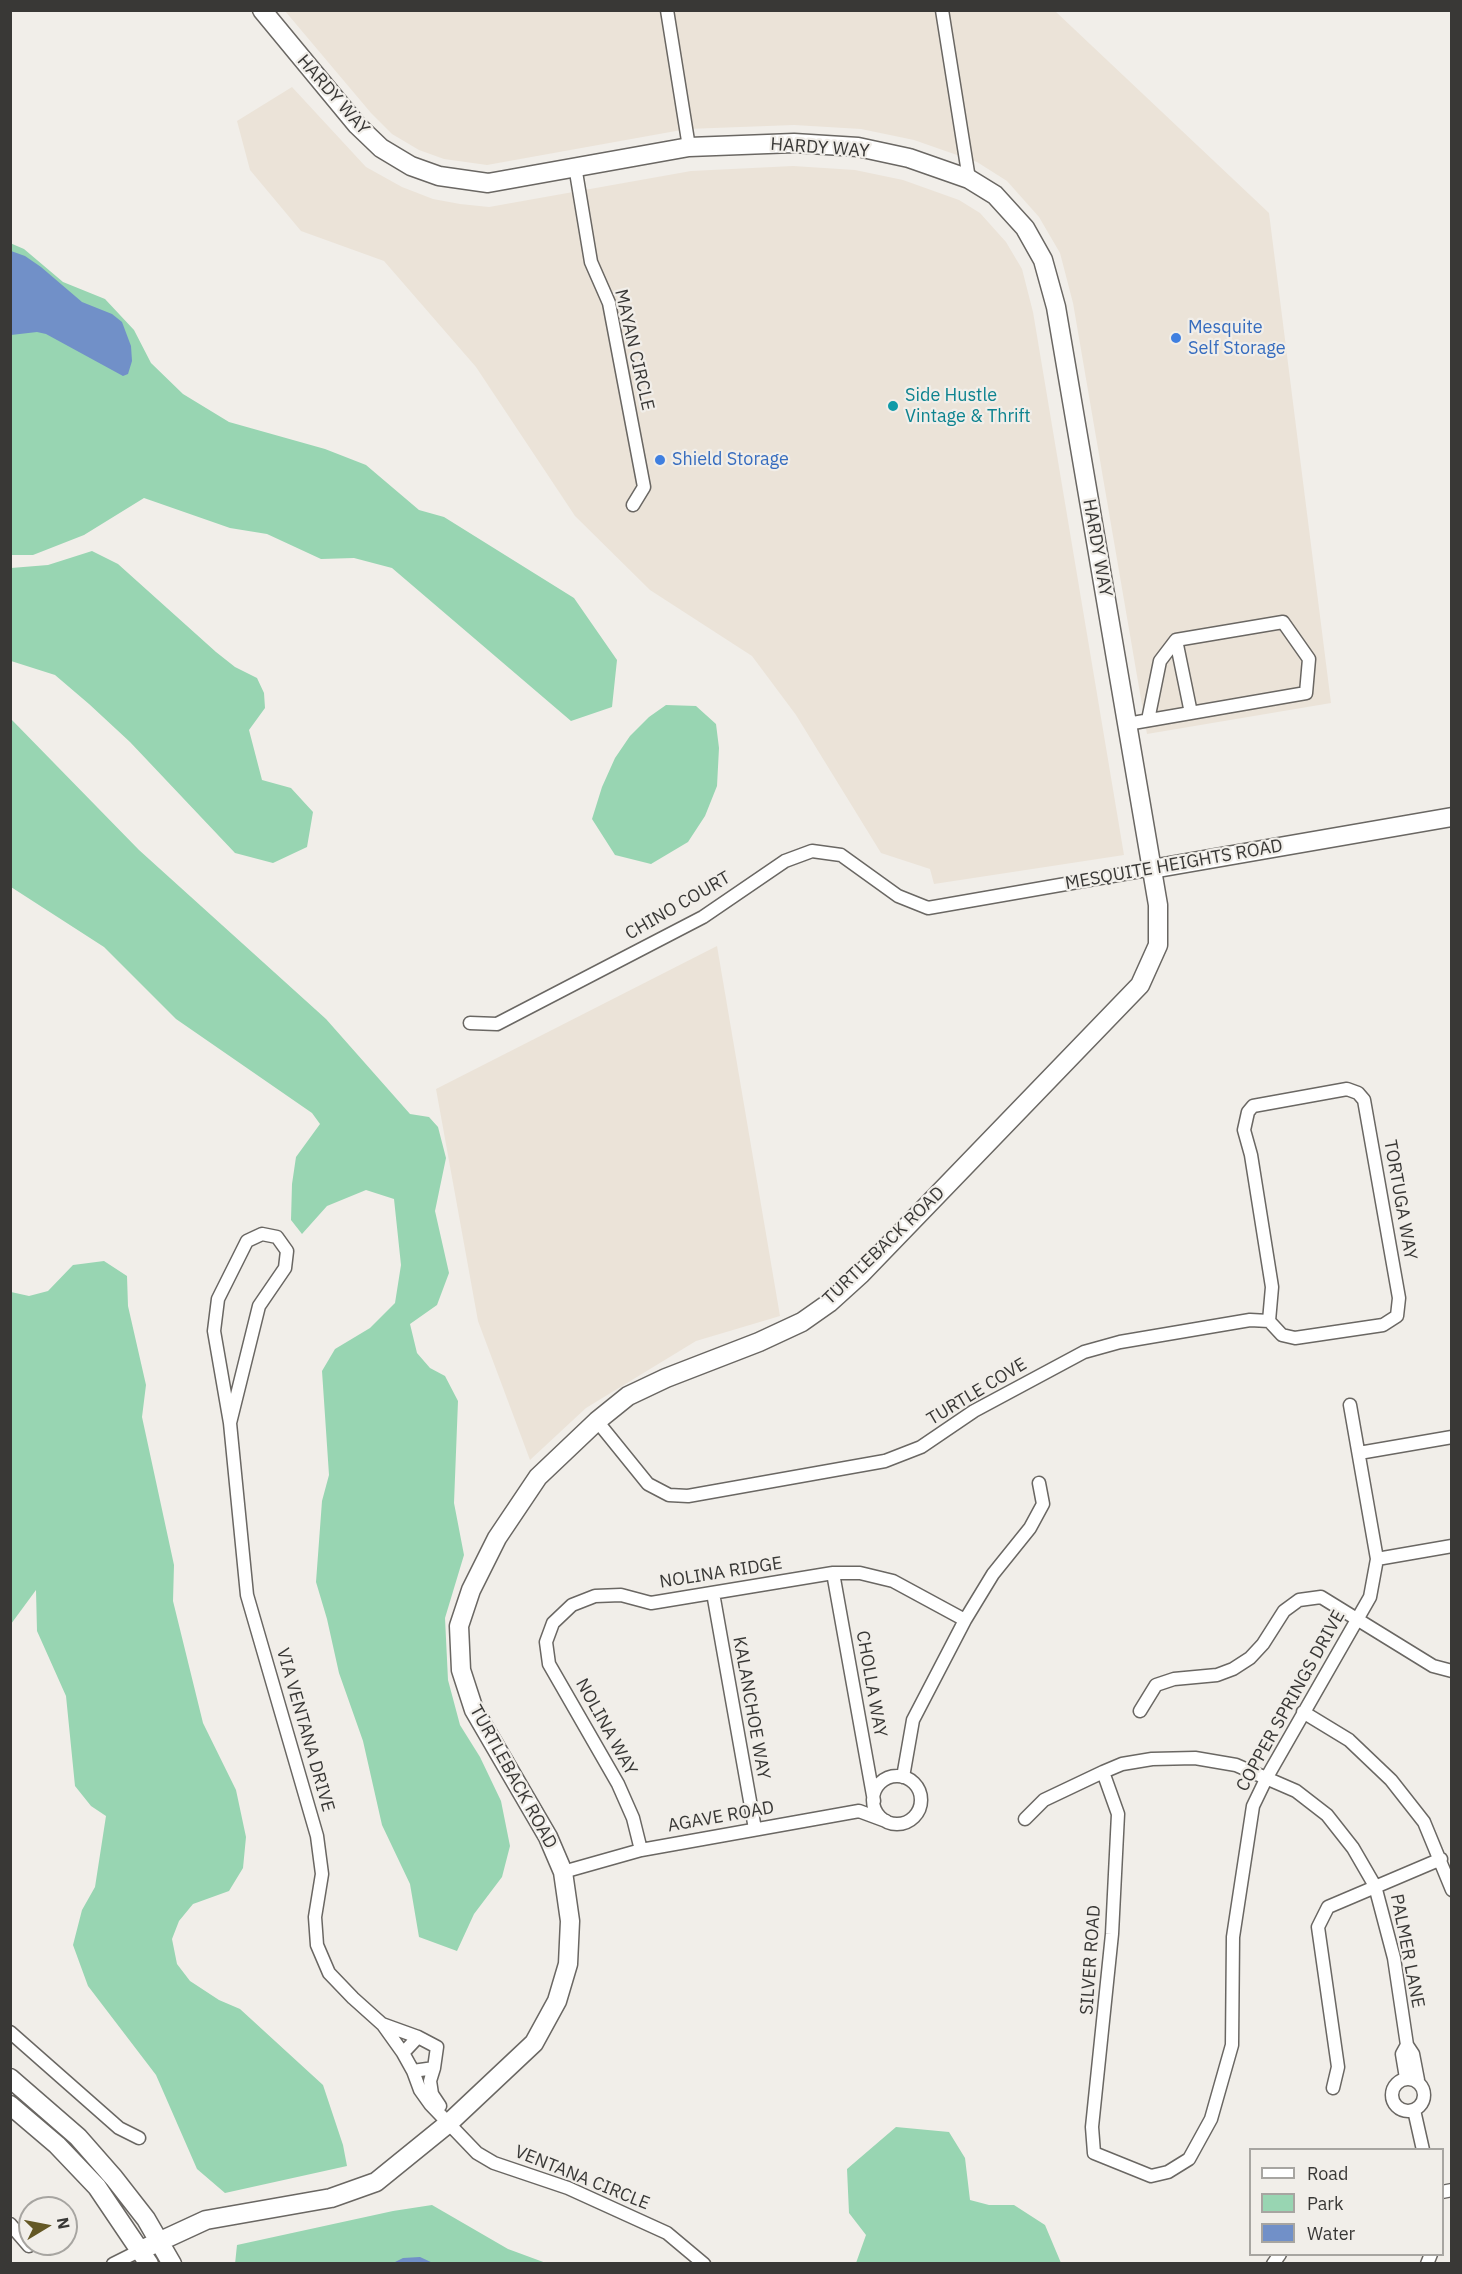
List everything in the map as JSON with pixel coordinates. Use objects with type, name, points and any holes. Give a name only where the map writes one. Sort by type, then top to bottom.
[{"type":"main road","name":"HARDY WAY","points":[[262,10],[357,125],[381,148],[411,166],[439,176],[488,183],[689,147],[794,143],[858,147],[909,158],[969,179],[995,195],[1025,228],[1043,260],[1056,307],[1152,869]]},
{"type":"main road","name":"MESQUITE HEIGHTS ROAD","points":[[1152,869],[1452,817]]},
{"type":"main road","name":"TURTLEBACK ROAD","points":[[145,2257],[158,2241],[206,2220],[331,2198],[376,2182],[450,2122],[534,2043],[557,2001],[568,1964],[570,1921],[563,1872],[548,1837],[474,1710],[461,1670],[459,1626],[471,1590],[497,1538],[538,1476],[597,1421],[628,1396],[802,1322],[829,1303],[861,1274],[1140,985],[1158,945],[1158,905],[1152,869]]},
{"type":"main road","points":[[10,2078],[78,2137],[146,2219],[172,2264]]},
{"type":"main road","points":[[10,2106],[57,2145],[97,2187],[145,2257]]},
{"type":"street","points":[[667,10],[689,147]]},
{"type":"street","points":[[942,10],[969,179]]},
{"type":"street","name":"MAYAN CIRCLE","points":[[575,166],[591,262],[609,303],[644,487],[633,505]]},
{"type":"street","points":[[1127,724],[1306,693],[1309,659],[1283,622],[1176,640],[1160,661],[1148,720]]},
{"type":"street","points":[[1176,640],[1191,713]]},
{"type":"street","name":"CHINO COURT","points":[[470,1023],[497,1024],[703,917],[785,861],[812,851],[841,855],[898,896]]},
{"type":"street","name":"MESQUITE HEIGHTS ROAD","points":[[898,896],[928,908],[1152,869]]},
{"type":"street","name":"TORTUGA WAY","points":[[1347,1089],[1358,1093],[1364,1100],[1399,1298],[1398,1316],[1383,1325],[1295,1338],[1282,1335],[1269,1321],[1272,1287],[1251,1155],[1244,1130],[1248,1112],[1253,1106],[1347,1089]]},
{"type":"street","name":"VIA VENTANA DRIVE","points":[[231,1423],[259,1306],[285,1268],[287,1251],[277,1237],[262,1234],[247,1241],[218,1299],[214,1330],[231,1423],[247,1595],[317,1836],[322,1874],[315,1917],[317,1945],[329,1973],[382,2024],[403,2053]]},
{"type":"street","name":"TURTLE COVE","points":[[597,1421],[648,1484],[669,1495],[688,1496],[885,1461],[921,1447],[974,1411],[1084,1352],[1120,1342],[1238,1322],[1269,1321]]},
{"type":"street","name":"COPPER SPRINGS DRIVE","points":[[1094,2153],[1151,2176],[1168,2172],[1189,2159],[1211,2119],[1232,2044],[1233,1937],[1253,1806],[1303,1712],[1370,1597],[1377,1558],[1350,1406]]},
{"type":"street","points":[[1359,1453],[1452,1437]]},
{"type":"street","points":[[903,1777],[913,1720],[965,1620],[993,1574],[1030,1528],[1043,1504],[1039,1484]]},
{"type":"street","points":[[1377,1558],[1452,1546]]},
{"type":"street","name":"NOLINA RIDGE","points":[[553,1623],[572,1605],[595,1596],[621,1595],[651,1603],[833,1573],[860,1573],[893,1581],[965,1620]]},
{"type":"street","name":"CHOLLA WAY","points":[[833,1573],[874,1801]]},
{"type":"street","name":"KALANCHOE WAY","points":[[713,1593],[754,1829]]},
{"type":"street","points":[[1140,1711],[1156,1685],[1174,1679],[1217,1675],[1250,1658],[1263,1644],[1284,1611],[1299,1600],[1320,1597],[1433,1666],[1452,1671]]},
{"type":"street","name":"NOLINA WAY","points":[[553,1623],[546,1642],[549,1664],[618,1784],[633,1818],[640,1850]]},
{"type":"street","points":[[1303,1712],[1349,1740],[1391,1780],[1424,1821],[1452,1890]]},
{"type":"street","name":"PALMER LANE","points":[[1025,1819],[1044,1800],[1122,1764],[1152,1759],[1195,1758],[1236,1765],[1267,1777],[1296,1791],[1327,1815],[1353,1848],[1376,1886],[1394,1958],[1407,2045],[1402,2054],[1412,2079],[1423,2088],[1424,2099],[1414,2110],[1423,2148]]},
{"type":"street","name":"SILVER ROAD","points":[[1094,2153],[1092,2127],[1112,1934],[1118,1814],[1103,1772]]},
{"type":"street","points":[[895,1776],[903,1777],[916,1785],[920,1793],[918,1812],[903,1823],[886,1821],[876,1809],[874,1801],[877,1788],[882,1782],[895,1776]]},
{"type":"street","name":"AGAVE ROAD","points":[[563,1872],[640,1850],[859,1811],[886,1821]]},
{"type":"street","points":[[1333,2088],[1338,2067],[1318,1927],[1328,1907],[1441,1859]]},
{"type":"street","name":"VIA VENTANA DRIVE","points":[[382,2024],[418,2037]]},
{"type":"street","points":[[10,2032],[119,2128],[139,2138]]},
{"type":"street","points":[[418,2037],[437,2047],[430,2081],[432,2094],[450,2122],[420,2090],[403,2053],[418,2037]]},
{"type":"street","points":[[413,2071],[434,2068]]},
{"type":"street","points":[[1412,2079],[1393,2088],[1392,2098],[1398,2108],[1414,2110]]},
{"type":"street","name":"VENTANA CIRCLE","points":[[450,2122],[477,2153],[494,2163],[568,2188],[667,2233],[704,2264]]},
{"type":"street","name":"TURTLEBACK ROAD","points":[[113,2264],[145,2257]]},
{"type":"shaded area","points":[[285,11],[1055,11],[1269,213],[1331,703],[1147,734],[1073,303],[1060,253],[1039,217],[1007,181],[977,162],[914,140],[861,129],[794,125],[687,129],[487,165],[444,159],[419,150],[392,134],[371,113]]},
{"type":"shaded area","points":[[292,87],[366,167],[402,187],[433,199],[460,204],[489,207],[691,171],[793,166],[855,170],[903,180],[959,200],[980,213],[1006,242],[1022,269],[1033,312],[1124,855],[934,884],[930,869],[881,853],[796,715],[752,656],[650,590],[575,516],[476,367],[384,261],[301,231],[250,170],[237,121]]},
{"type":"shaded area","points":[[717,946],[780,1316],[696,1341],[586,1408],[530,1460],[478,1321],[436,1089]]},
{"type":"green space","points":[[10,243],[24,249],[63,282],[105,299],[134,330],[151,363],[183,394],[229,422],[325,449],[366,465],[419,510],[444,517],[574,598],[617,660],[612,707],[571,721],[392,568],[354,558],[321,559],[267,534],[230,528],[144,498],[84,535],[33,555],[11,555]]},
{"type":"green space","points":[[92,551],[118,564],[216,652],[235,667],[257,678],[264,693],[265,708],[249,730],[262,780],[291,788],[313,812],[307,847],[273,863],[235,853],[130,742],[89,704],[55,675],[11,661],[11,568],[48,565]]},
{"type":"green space","points":[[666,705],[696,706],[716,724],[719,748],[717,786],[705,816],[688,842],[651,864],[615,855],[592,819],[602,787],[615,758],[630,736],[649,717]]},
{"type":"green space","points":[[11,719],[139,850],[326,1019],[410,1114],[429,1117],[438,1127],[446,1158],[435,1211],[449,1273],[437,1305],[410,1324],[417,1353],[430,1368],[445,1376],[458,1401],[454,1503],[464,1555],[445,1618],[448,1680],[460,1725],[480,1757],[501,1801],[510,1846],[502,1877],[474,1914],[457,1951],[419,1937],[410,1884],[382,1825],[363,1741],[339,1673],[316,1582],[322,1501],[329,1475],[322,1371],[335,1349],[370,1328],[395,1303],[401,1265],[394,1199],[366,1190],[327,1206],[302,1234],[291,1220],[292,1184],[296,1157],[320,1124],[312,1113],[176,1019],[104,947],[11,887]]},
{"type":"green space","points":[[104,1261],[127,1276],[128,1306],[146,1385],[142,1417],[174,1565],[173,1601],[203,1723],[236,1790],[246,1837],[243,1868],[229,1891],[193,1904],[179,1921],[172,1939],[177,1964],[190,1981],[219,2000],[240,2009],[323,2085],[343,2145],[347,2166],[225,2193],[197,2169],[156,2075],[88,1986],[73,1945],[82,1910],[95,1887],[106,1816],[91,1806],[75,1786],[66,1696],[37,1631],[36,1590],[11,1624],[11,1292],[29,1296],[48,1291],[73,1265]]},
{"type":"green space","points":[[896,2127],[949,2132],[965,2158],[970,2200],[989,2205],[1014,2205],[1045,2225],[1061,2263],[856,2263],[866,2235],[849,2213],[847,2169]]},
{"type":"green space","points":[[432,2205],[508,2249],[546,2263],[235,2264],[237,2245],[393,2211]]},
{"type":"water","points":[[11,251],[25,256],[41,267],[82,302],[112,314],[122,322],[131,346],[132,361],[128,374],[123,376],[46,334],[37,332],[11,335]]},
{"type":"water","points":[[420,2257],[433,2263],[393,2263],[403,2258]]},
{"type":"place","name":"Mesquite Self Storage","points":[[1176,338]]},
{"type":"place","name":"Side Hustle Vintage & Thrift","points":[[893,406]]},
{"type":"place","name":"Shield Storage","points":[[660,460]]}]
